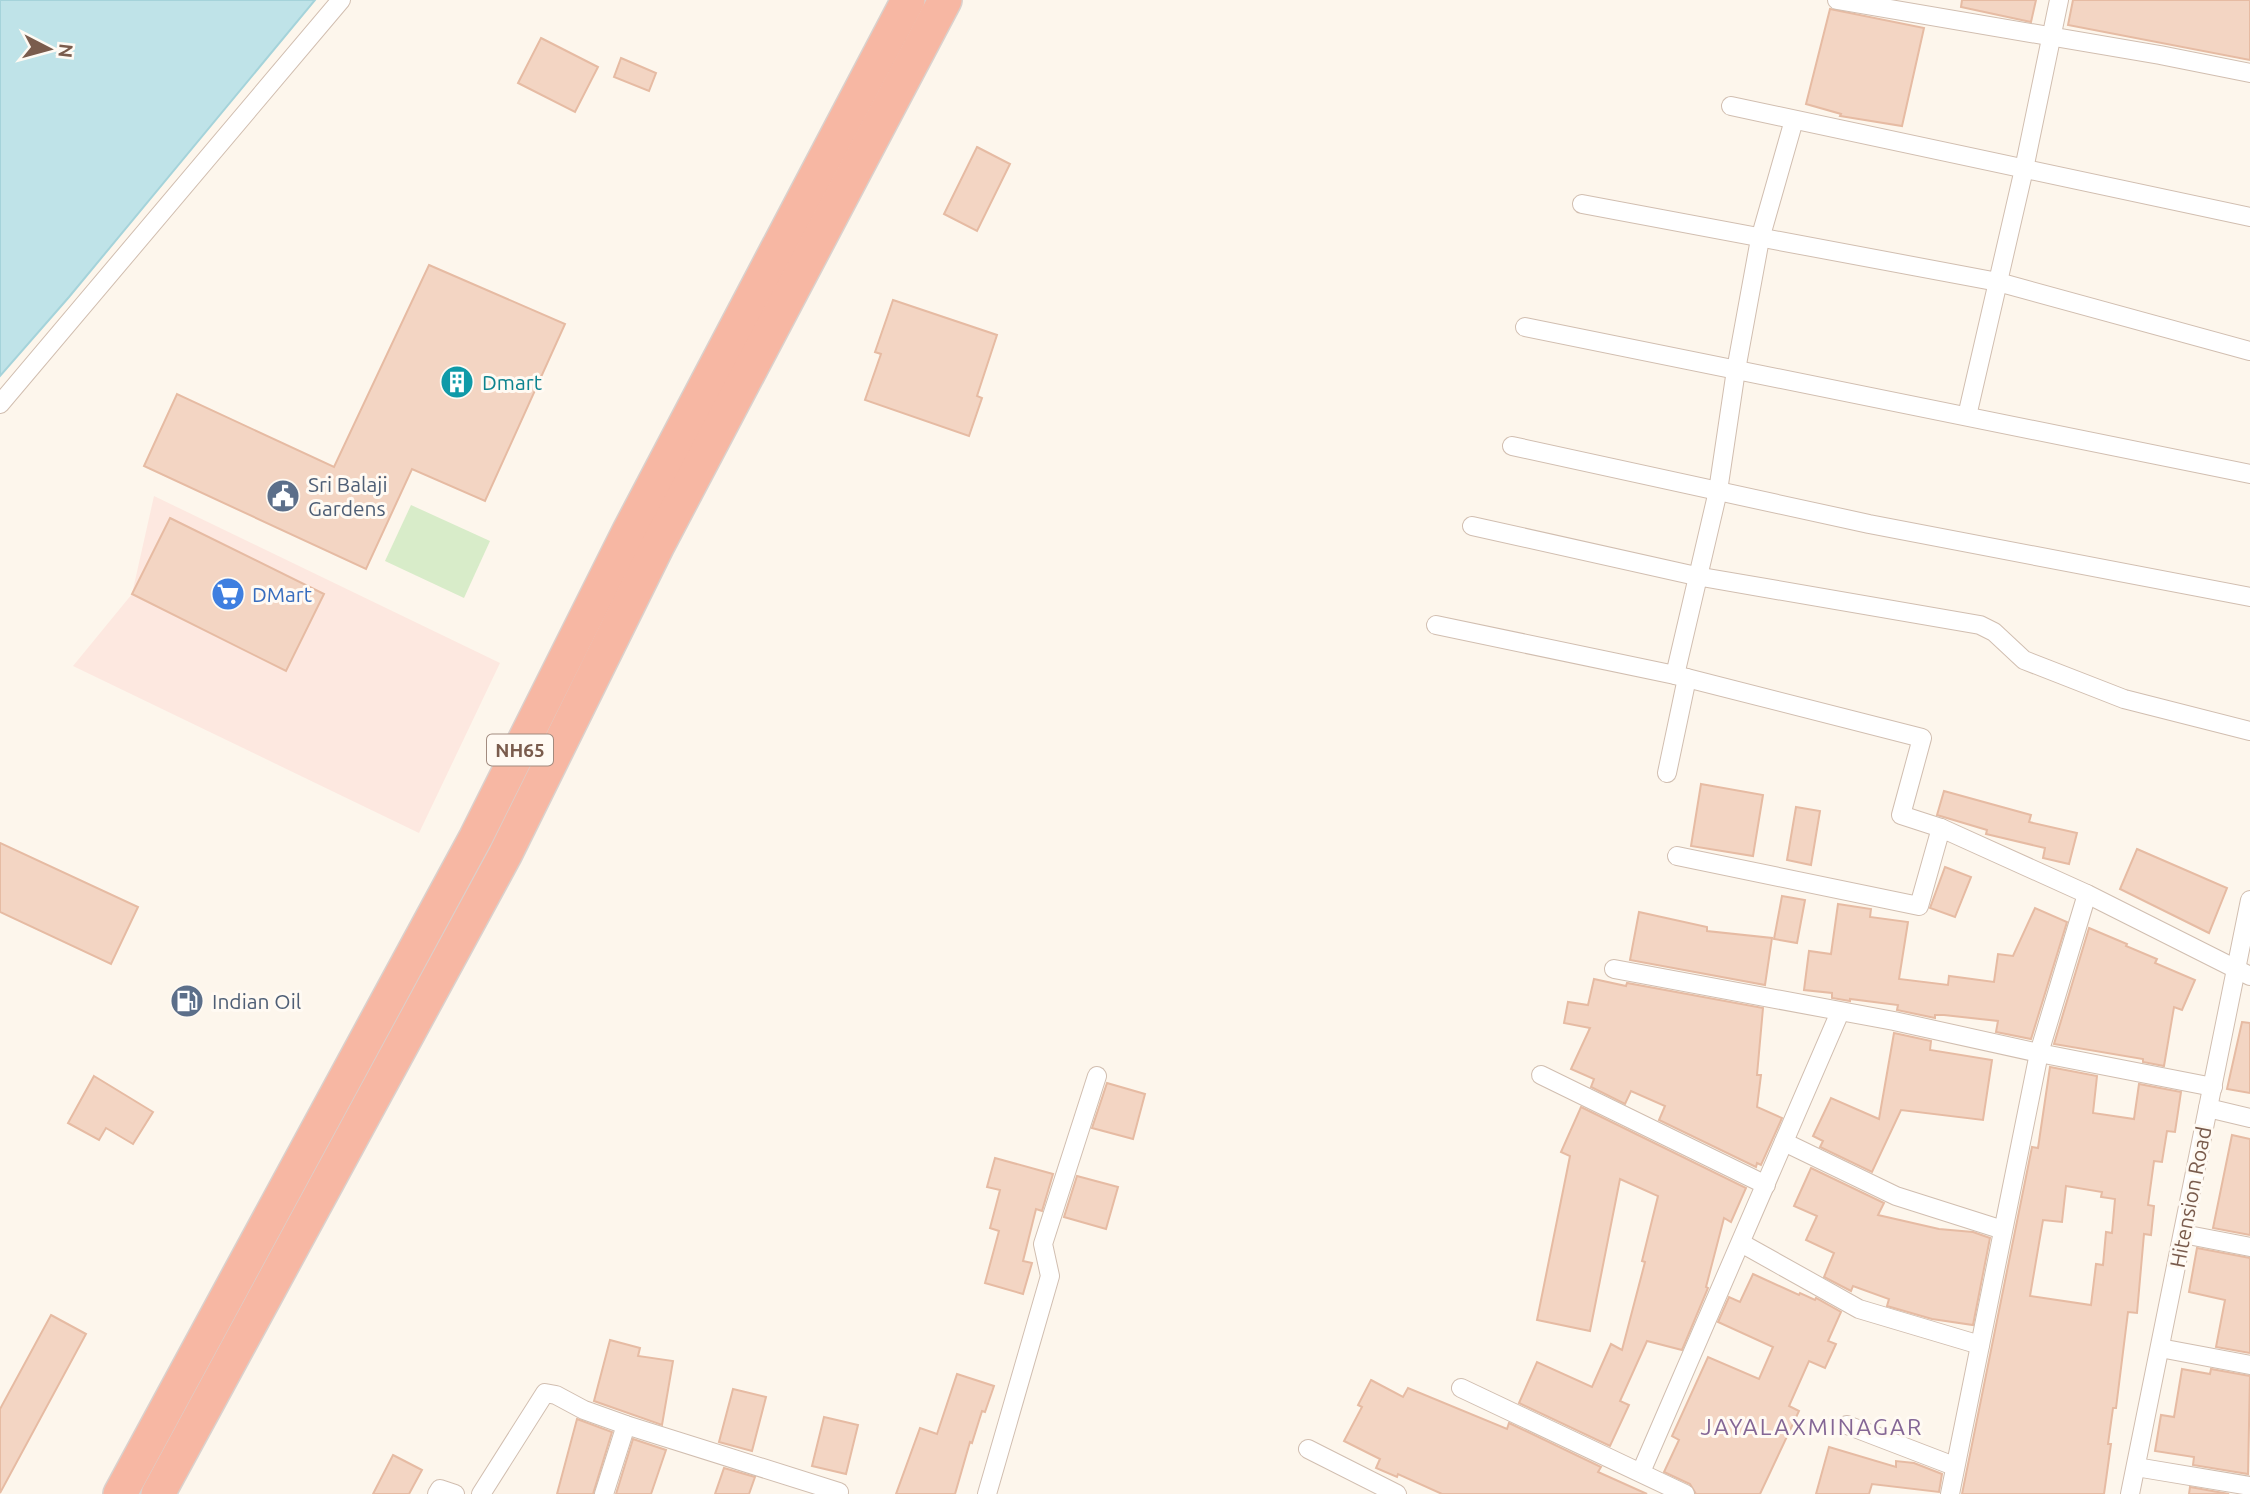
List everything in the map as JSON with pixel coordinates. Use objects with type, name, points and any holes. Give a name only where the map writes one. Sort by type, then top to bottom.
[{"type":"highway","name":"NH65","points":[[120,1494],[476,837],[629,531],[908,0]]},
{"type":"highway","name":"NH65","points":[[158,1494],[505,855],[658,545],[945,0]]},
{"type":"street","points":[[0,404],[341,0]]},
{"type":"street","points":[[1837,0],[2250,73]]},
{"type":"street","points":[[1967,416],[2024,169],[2059,0]]},
{"type":"street","points":[[1731,106],[2250,217]]},
{"type":"street","points":[[1667,773],[1696,576],[1718,491],[1736,370],[1760,239],[1794,120]]},
{"type":"street","points":[[1582,204],[1998,282],[2250,351]]},
{"type":"street","points":[[1525,327],[2250,474]]},
{"type":"street","points":[[1512,446],[1869,524],[2250,597]]},
{"type":"street","points":[[1472,526],[1696,576],[1980,625],[1994,632],[2024,660],[2124,699],[2250,731]]},
{"type":"street","points":[[1436,625],[1681,676],[1922,738],[1901,815],[1941,828],[2087,894],[2243,973]]},
{"type":"street","points":[[1677,856],[1920,906],[1941,828]]},
{"type":"street","points":[[1950,1494],[2039,1053],[2087,894]]},
{"type":"street","name":"Hitension Road","points":[[2130,1494],[2208,1108],[2243,973],[2250,900]]},
{"type":"street","points":[[1614,969],[1895,1021],[2213,1087]]},
{"type":"street","points":[[1641,1472],[1840,1012]]},
{"type":"street","points":[[1541,1075],[1766,1185]]},
{"type":"street","points":[[987,1494],[1050,1276],[1044,1244],[1097,1076]]},
{"type":"street","points":[[2208,1108],[2250,1118]]},
{"type":"street","points":[[1784,1142],[1896,1196],[2003,1230]]},
{"type":"street","points":[[2183,1234],[2250,1247]]},
{"type":"street","points":[[1741,1243],[1859,1310],[1980,1345]]},
{"type":"street","points":[[2160,1348],[2250,1365]]},
{"type":"street","points":[[1461,1388],[1685,1494]]},
{"type":"street","points":[[481,1494],[545,1394],[556,1395],[584,1410],[626,1425],[839,1492],[838,1494]]},
{"type":"street","points":[[604,1494],[626,1425]]},
{"type":"street","points":[[1847,1425],[1954,1466]]},
{"type":"street","points":[[1308,1449],[1397,1494]]},
{"type":"street","points":[[2136,1467],[2250,1486]]},
{"type":"street","points":[[437,1494],[440,1489],[455,1494]]},
{"type":"shaded area","name":"DMart","points":[[154,496],[500,663],[419,833],[73,666],[132,594]]},
{"type":"green space","points":[[411,505],[490,541],[464,598],[385,561]]},
{"type":"water","points":[[0,0],[315,0],[69,297],[0,376]]},
{"type":"building","points":[[1962,0],[2036,0],[2031,22],[1961,7]]},
{"type":"building","points":[[2073,0],[2250,0],[2250,60],[2068,25]]},
{"type":"building","points":[[1830,9],[1924,28],[1902,126],[1840,116],[1841,114],[1806,104]]},
{"type":"building","points":[[541,38],[598,67],[575,112],[518,83]]},
{"type":"building","points":[[621,58],[656,73],[649,91],[614,77]]},
{"type":"building","points":[[977,147],[1010,164],[977,231],[944,214]]},
{"type":"building","points":[[429,265],[565,324],[485,501],[412,469],[366,569],[144,466],[177,394],[334,467]]},
{"type":"building","points":[[893,300],[997,335],[977,396],[982,398],[969,436],[865,400],[881,354],[875,352]]},
{"type":"building","name":"DMart","points":[[170,518],[324,594],[286,671],[132,594]]},
{"type":"building","points":[[1701,784],[1763,795],[1753,856],[1691,846]]},
{"type":"building","points":[[1944,791],[2031,815],[2029,822],[2077,833],[2069,864],[2043,858],[2045,848],[1986,834],[1987,830],[1937,815]]},
{"type":"building","points":[[1796,807],[1820,811],[1811,865],[1787,860]]},
{"type":"building","points":[[0,843],[138,907],[111,964],[0,912]]},
{"type":"building","points":[[2137,849],[2227,888],[2209,933],[2120,889]]},
{"type":"building","points":[[1945,867],[1971,877],[1955,917],[1930,908]]},
{"type":"building","points":[[1782,896],[1805,900],[1797,943],[1774,939]]},
{"type":"building","points":[[1838,904],[1871,909],[1870,917],[1908,922],[1899,979],[1948,985],[1949,976],[1994,982],[1998,954],[2013,956],[2035,908],[2067,922],[2031,1039],[1996,1032],[1998,1021],[1944,1015],[1935,1015],[1935,1018],[1897,1010],[1898,1005],[1850,1001],[1832,998],[1832,993],[1804,990],[1809,951],[1831,954]]},
{"type":"building","points":[[1639,912],[1707,927],[1707,931],[1772,938],[1765,985],[1630,960]]},
{"type":"building","points":[[2089,928],[2127,944],[2126,946],[2157,959],[2155,963],[2195,980],[2182,1010],[2174,1007],[2164,1066],[2143,1062],[2143,1059],[2054,1044]]},
{"type":"building","points":[[1594,979],[1763,1008],[1757,1107],[1782,1118],[1761,1165],[1757,1163],[1756,1167],[1659,1120],[1665,1106],[1631,1091],[1625,1104],[1591,1087],[1594,1079],[1571,1069],[1590,1028],[1564,1023],[1568,1002],[1588,1005]]},
{"type":"building","points":[[2242,1022],[2250,1023],[2250,1093],[2227,1089]]},
{"type":"building","points":[[1894,1033],[1931,1041],[1930,1050],[1992,1060],[1983,1120],[1901,1110],[1872,1172],[1820,1147],[1823,1141],[1813,1136],[1831,1098],[1879,1119]]},
{"type":"building","points":[[2050,1067],[2097,1076],[2093,1113],[2134,1119],[2139,1084],[2181,1092],[2175,1132],[2167,1131],[2162,1162],[2154,1161],[2148,1205],[2154,1206],[2151,1235],[2144,1234],[2137,1313],[2128,1312],[2116,1408],[2113,1408],[2108,1444],[2111,1444],[2104,1494],[1962,1494],[2032,1147],[2038,1148]],"holes":[[[2066,1186],[2102,1192],[2101,1197],[2115,1199],[2112,1233],[2106,1232],[2103,1265],[2096,1264],[2091,1305],[2030,1296],[2043,1220],[2062,1222]]]},
{"type":"building","points":[[94,1076],[153,1112],[133,1144],[106,1128],[99,1140],[68,1123]]},
{"type":"building","points":[[1107,1083],[1145,1094],[1133,1139],[1092,1128]]},
{"type":"building","points":[[1581,1107],[1746,1188],[1731,1222],[1724,1218],[1706,1287],[1708,1288],[1682,1350],[1647,1341],[1620,1401],[1629,1405],[1610,1446],[1519,1403],[1537,1362],[1592,1387],[1611,1344],[1622,1350],[1645,1262],[1642,1261],[1658,1196],[1620,1179],[1590,1331],[1537,1320],[1570,1156],[1561,1152]]},
{"type":"building","points":[[2232,1135],[2250,1139],[2250,1235],[2213,1228]]},
{"type":"building","points":[[995,1158],[1053,1174],[1042,1211],[1036,1209],[1023,1261],[1032,1263],[1023,1294],[985,1283],[999,1231],[990,1228],[1000,1190],[987,1187]]},
{"type":"building","points":[[1811,1168],[1884,1203],[1878,1215],[1939,1229],[1973,1232],[1990,1238],[1973,1325],[1932,1319],[1887,1306],[1889,1299],[1853,1286],[1851,1291],[1824,1277],[1834,1253],[1806,1240],[1817,1216],[1794,1206]]},
{"type":"building","points":[[1077,1176],[1118,1187],[1106,1229],[1064,1217]]},
{"type":"building","points":[[2197,1248],[2250,1258],[2250,1353],[2216,1347],[2225,1300],[2189,1292]]},
{"type":"building","points":[[1753,1274],[1799,1295],[1800,1293],[1815,1300],[1816,1298],[1841,1312],[1828,1341],[1836,1344],[1825,1368],[1809,1361],[1789,1406],[1799,1411],[1760,1494],[1696,1494],[1690,1484],[1664,1472],[1679,1440],[1672,1436],[1708,1357],[1759,1379],[1773,1347],[1718,1322],[1729,1297],[1740,1302]]},
{"type":"building","points":[[51,1315],[86,1334],[0,1493],[0,1409]]},
{"type":"building","points":[[610,1340],[640,1348],[638,1356],[673,1361],[662,1425],[594,1401]]},
{"type":"building","points":[[2182,1369],[2210,1374],[2211,1369],[2250,1376],[2248,1474],[2193,1465],[2194,1457],[2155,1451],[2161,1415],[2174,1417]]},
{"type":"building","points":[[957,1374],[994,1386],[985,1412],[982,1411],[972,1443],[970,1442],[955,1494],[896,1494],[920,1428],[937,1434]]},
{"type":"building","points":[[1371,1380],[1403,1397],[1408,1388],[1507,1429],[1509,1423],[1601,1467],[1598,1472],[1647,1494],[1442,1494],[1398,1474],[1397,1477],[1376,1468],[1380,1459],[1344,1441],[1362,1407],[1358,1405]]},
{"type":"building","points":[[733,1389],[766,1397],[752,1451],[719,1442]]},
{"type":"building","points":[[824,1417],[858,1425],[846,1474],[812,1466]]},
{"type":"building","points":[[577,1419],[612,1432],[593,1494],[557,1494]]},
{"type":"building","points":[[633,1439],[666,1450],[651,1494],[616,1494]]},
{"type":"building","points":[[1829,1447],[1896,1467],[1896,1461],[1914,1463],[1942,1474],[1939,1492],[1872,1484],[1869,1494],[1816,1494]]},
{"type":"building","points":[[393,1455],[422,1470],[409,1494],[373,1494]]},
{"type":"building","points":[[724,1468],[755,1477],[749,1494],[715,1494]]},
{"type":"building","points":[[2190,1487],[2229,1494],[2189,1494]]},
{"type":"place","name":"Dmart","points":[[457,382]]},
{"type":"place","name":"Sri Balaji Gardens","points":[[283,496]]},
{"type":"place","name":"DMart","points":[[228,594]]},
{"type":"place","name":"Indian Oil","points":[[187,1001]]},
{"type":"district","name":"JAYALAXMINAGAR","points":[[1812,1426]]}]
